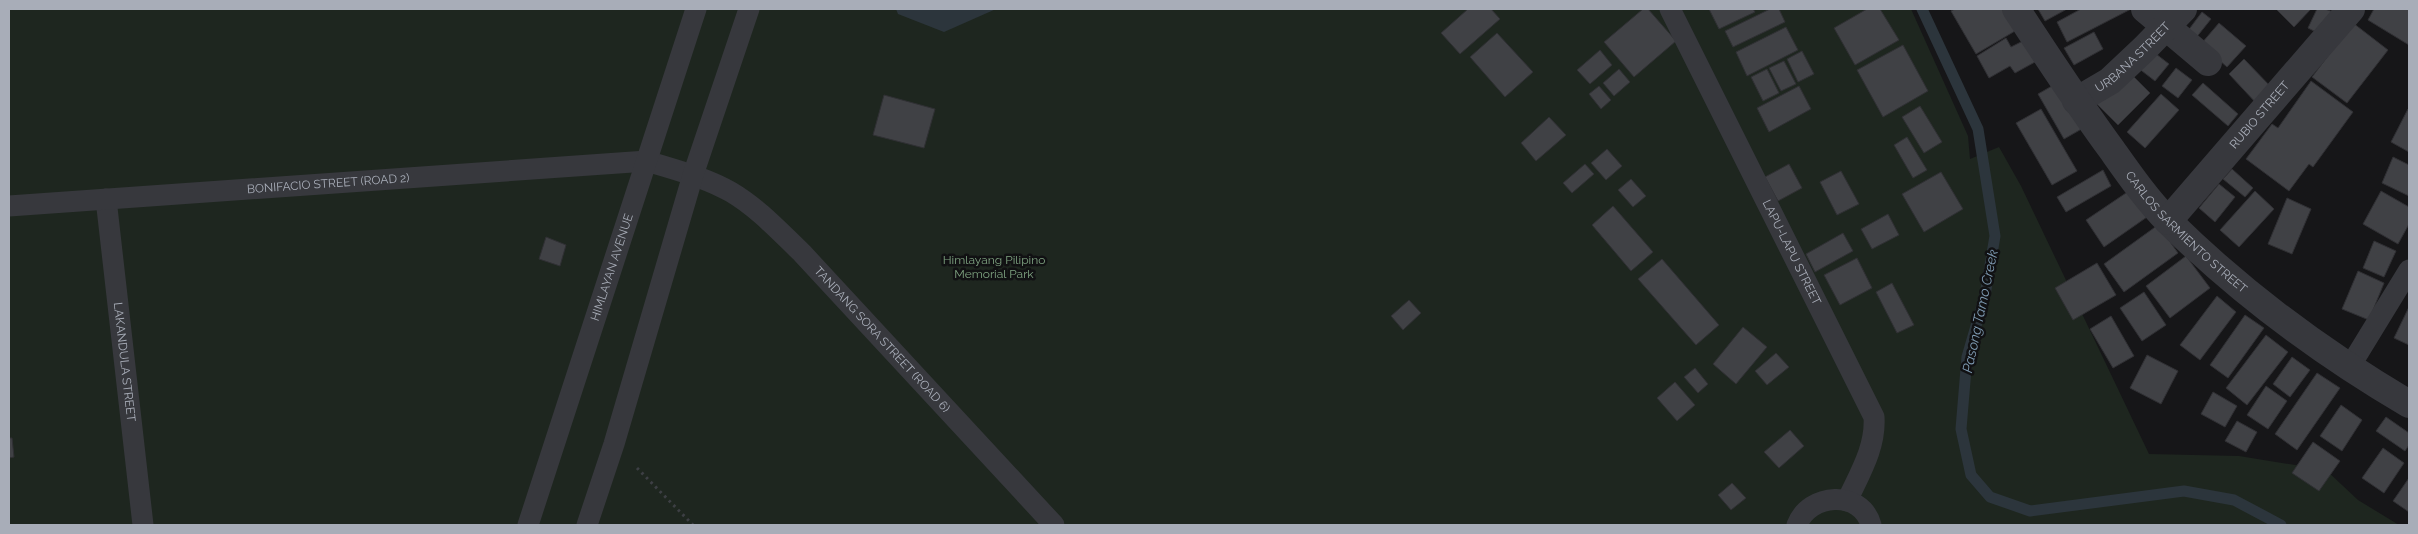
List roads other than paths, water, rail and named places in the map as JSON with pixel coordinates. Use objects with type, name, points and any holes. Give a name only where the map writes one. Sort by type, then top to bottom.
[{"type":"street","name":"CARLOS SARMIENTO STREET","points":[[2016,9],[2076,101],[2138,187],[2168,221],[2267,308],[2348,368],[2409,404]]},
{"type":"street","name":"URBANA STREET","points":[[2076,101],[2110,80],[2174,18],[2145,9]]},
{"type":"street","name":"RUBIO STREET","points":[[2168,221],[2351,9]]},
{"type":"street","points":[[2174,18],[2208,62]]},
{"type":"lane","name":"HIMLAYAN AVENUE","points":[[528,525],[696,9]]},
{"type":"lane","points":[[587,525],[614,444],[693,175],[749,9]]},
{"type":"lane","name":"LAPU-LAPU STREET","points":[[1670,9],[1874,416],[1875,431],[1872,445],[1848,501]]},
{"type":"lane","name":"TANDANG SORA STREET (ROAD 6)","points":[[646,161],[693,175],[730,192],[765,217],[802,253],[1054,525]]},
{"type":"lane","name":"BONIFACIO STREET (ROAD 2)","points":[[9,206],[646,161]]},
{"type":"lane","name":"LAKANDULA STREET","points":[[106,199],[143,525]]},
{"type":"lane","points":[[2348,368],[2409,270]]},
{"type":"lane","points":[[1797,525],[1806,510],[1818,502],[1833,498],[1848,501],[1861,509],[1871,525]]},
{"type":"waterway","name":"Pasong Tamo Creek","points":[[1922,9],[1978,129],[1995,236],[1985,295],[1967,357],[1961,429],[1971,475],[1990,497],[2030,511],[2184,491],[2234,500],[2281,525]]},
{"type":"park label","name":"Himlayang Pilipino Memorial Park","points":[[994,267]]}]
